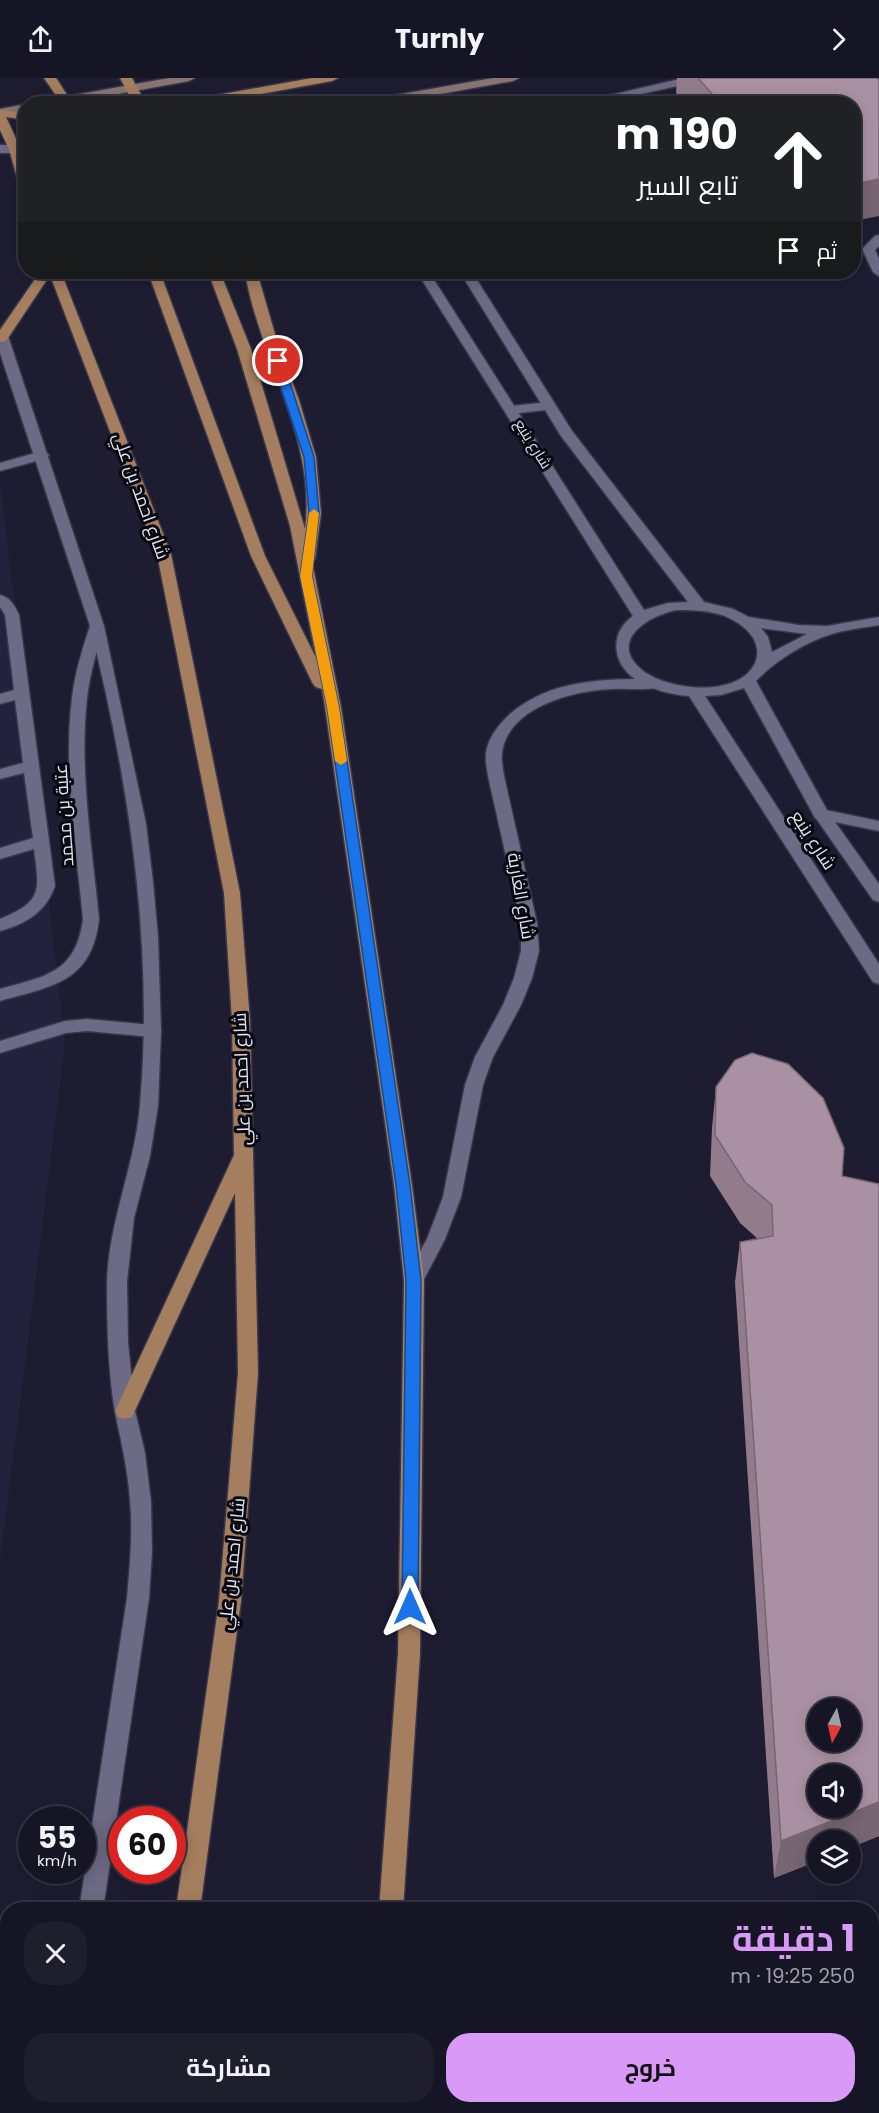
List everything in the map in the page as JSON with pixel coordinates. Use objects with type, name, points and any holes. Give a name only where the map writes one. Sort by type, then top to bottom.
[{"type":"main road","points":[[50,78],[62,96]]},
{"type":"main road","points":[[82,96],[128,83],[189,78]]},
{"type":"main road","points":[[230,96],[332,78]]},
{"type":"main road","points":[[407,96],[513,78]]},
{"type":"main road","points":[[0,114],[18,109]]},
{"type":"main road","points":[[0,114],[18,116]]},
{"type":"main road","points":[[0,114],[18,140]]},
{"type":"main road","points":[[0,337],[41,279]]},
{"type":"main road","name":"شارع احمد بن علي","points":[[58,279],[164,554],[232,893],[241,1021],[248,1373],[230,1601],[189,1902]]},
{"type":"main road","points":[[157,279],[258,556],[333,707]]},
{"type":"main road","points":[[217,279],[244,349],[297,526],[333,707],[401,1173],[414,1280],[409,1654],[392,1902]]},
{"type":"main road","points":[[253,279],[270,341],[292,400],[309,457],[314,513],[306,576]]},
{"type":"main road","points":[[124,1411],[245,1152]]},
{"type":"street","points":[[615,96],[700,78]]},
{"type":"street","points":[[0,149],[18,147]]},
{"type":"street","points":[[879,239],[868,249],[879,272]]},
{"type":"street","name":"شارع ينبع","points":[[427,279],[641,617]]},
{"type":"street","name":"شارع ينبع","points":[[470,279],[548,406],[614,497],[699,606]]},
{"type":"street","points":[[0,337],[42,455],[106,661],[138,824],[150,937],[152,1031],[149,1106],[141,1156],[124,1218],[117,1281],[118,1343],[124,1411],[135,1453],[141,1502],[142,1552],[138,1598],[92,1902]]},
{"type":"street","points":[[511,410],[548,406]]},
{"type":"street","points":[[0,467],[42,455]]},
{"type":"street","points":[[0,599],[8,607],[7,627],[22,693],[46,886],[44,896],[26,915],[0,926]]},
{"type":"street","points":[[760,668],[765,654],[763,640],[754,627],[720,610],[699,606],[667,608],[641,617],[629,627],[622,638],[622,651],[627,664],[639,675],[655,684],[694,692],[723,689],[747,679],[795,645],[827,630]]},
{"type":"street","points":[[744,621],[799,629],[827,630],[879,621]]},
{"type":"street","name":"عتبة بن محمد","points":[[0,995],[63,974],[77,964],[86,952],[91,931],[78,752],[84,671],[97,626]]},
{"type":"street","name":"شارع ينبع","points":[[747,679],[821,814],[879,896]]},
{"type":"street","name":"شارع الغارية","points":[[414,1280],[436,1239],[452,1197],[474,1085],[484,1057],[512,1005],[523,978],[530,951],[529,924],[496,776],[494,753],[503,730],[521,711],[548,696],[580,686],[615,683],[655,684]]},
{"type":"street","name":"شارع ينبع","points":[[694,692],[879,978]]},
{"type":"street","points":[[0,699],[22,693]]},
{"type":"street","points":[[0,774],[31,766]]},
{"type":"street","points":[[821,814],[879,826]]},
{"type":"street","points":[[0,854],[40,841]]},
{"type":"street","points":[[0,1047],[64,1028],[87,1025],[152,1031]]},
{"type":"shaded area","points":[[0,479],[65,1044],[0,1563]]},
{"type":"building","points":[[698,78],[877,78],[879,80],[879,179],[861,183],[861,96],[714,96]]},
{"type":"building","points":[[752,1053],[788,1064],[823,1098],[844,1148],[842,1176],[879,1184],[879,1802],[861,1809],[861,1764],[807,1764],[807,1818],[839,1818],[781,1841],[740,1242],[773,1236],[772,1205],[745,1182],[715,1135],[716,1087],[735,1060]]},
{"type":"slow traffic","points":[[314,513],[306,576],[333,707],[341,761]]},
{"type":"route","points":[[278,361],[309,457],[314,513],[306,576],[333,707],[403,1185],[414,1280],[410,1607]]}]
